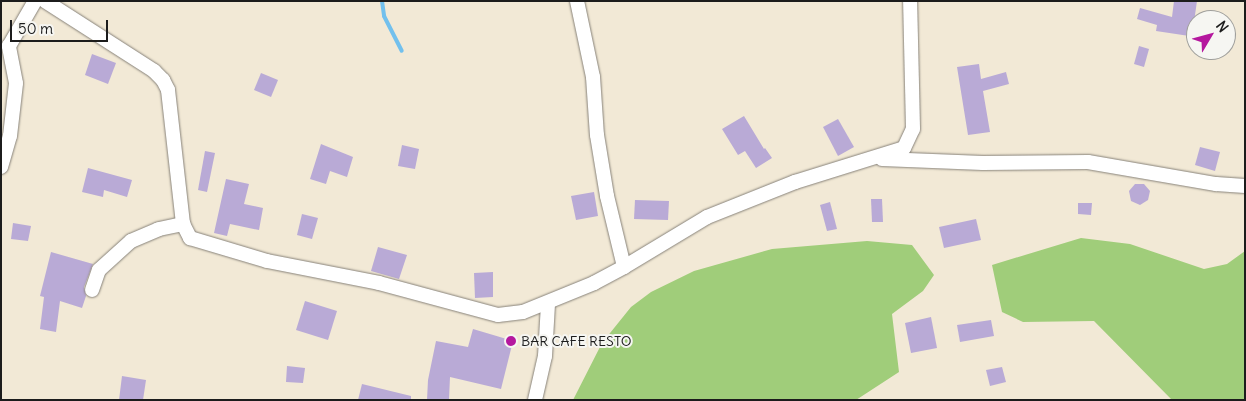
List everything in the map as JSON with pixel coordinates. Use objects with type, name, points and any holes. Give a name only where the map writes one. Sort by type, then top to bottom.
[{"type":"street","points":[[1,167],[10,136],[16,83],[10,46],[35,1]]},
{"type":"street","points":[[45,1],[154,71],[163,80],[168,90],[183,224],[190,238],[267,261],[379,283],[498,315],[523,312],[548,304],[624,267],[707,217],[795,182],[904,148],[913,129],[910,1]]},
{"type":"street","points":[[577,1],[593,77],[597,135],[607,196],[624,267]]},
{"type":"street","points":[[874,158],[983,163],[1088,162],[1216,184],[1245,186]]},
{"type":"street","points":[[92,290],[99,270],[131,241],[159,229],[183,224]]},
{"type":"street","points":[[535,400],[545,356],[548,304]]},
{"type":"green space","points":[[1081,238],[1130,244],[1204,269],[1227,264],[1245,251],[1245,400],[1172,400],[1094,321],[1023,322],[1002,312],[992,265]]},
{"type":"green space","points":[[867,241],[912,245],[934,275],[923,291],[892,314],[899,372],[856,400],[573,400],[602,343],[631,307],[651,292],[694,271],[772,249]]},
{"type":"building","points":[[1174,1],[1197,1],[1196,10],[1186,10],[1186,36],[1156,31],[1157,25],[1137,19],[1140,8],[1172,17]]},
{"type":"building","points":[[1139,46],[1149,49],[1144,67],[1134,64]]},
{"type":"building","points":[[92,54],[116,63],[108,84],[85,75]]},
{"type":"building","points":[[979,64],[981,79],[1006,72],[1009,84],[983,91],[990,132],[968,135],[957,67]]},
{"type":"building","points":[[261,73],[278,80],[271,97],[254,90]]},
{"type":"building","points":[[744,116],[764,149],[772,158],[756,168],[745,151],[738,155],[722,129]]},
{"type":"building","points":[[838,119],[854,147],[838,156],[823,127]]},
{"type":"building","points":[[321,144],[353,157],[347,177],[330,171],[326,184],[310,179]]},
{"type":"building","points":[[402,145],[419,149],[415,169],[398,166]]},
{"type":"building","points":[[1200,147],[1220,152],[1215,171],[1195,165]]},
{"type":"building","points":[[205,151],[215,153],[207,192],[198,190]]},
{"type":"building","points":[[88,168],[132,180],[127,197],[104,190],[103,197],[82,192]]},
{"type":"building","points":[[226,179],[249,184],[244,204],[263,208],[259,230],[230,224],[227,236],[214,233]]},
{"type":"building","points":[[1135,184],[1144,184],[1150,191],[1148,200],[1140,205],[1131,201],[1129,191]]},
{"type":"building","points":[[594,192],[598,216],[576,220],[571,196]]},
{"type":"building","points":[[871,199],[882,199],[883,222],[872,222]]},
{"type":"building","points":[[635,200],[669,201],[668,220],[634,219]]},
{"type":"building","points":[[830,202],[837,229],[827,231],[820,205]]},
{"type":"building","points":[[1078,203],[1092,203],[1091,215],[1078,214]]},
{"type":"building","points":[[302,214],[318,218],[312,239],[297,235]]},
{"type":"building","points":[[976,219],[981,240],[944,248],[939,227]]},
{"type":"building","points":[[13,223],[31,226],[28,241],[11,239]]},
{"type":"building","points":[[378,247],[407,255],[399,279],[371,271]]},
{"type":"building","points":[[51,252],[93,264],[84,287],[86,296],[82,308],[60,301],[56,332],[40,329],[44,297],[40,296]]},
{"type":"building","points":[[493,272],[493,297],[475,298],[474,273]]},
{"type":"building","points":[[305,301],[337,311],[328,340],[296,330]]},
{"type":"building","points":[[931,317],[937,348],[911,353],[905,323]]},
{"type":"building","points":[[991,320],[994,336],[960,342],[957,325]]},
{"type":"building","points":[[473,329],[513,341],[501,389],[450,377],[449,400],[427,400],[428,380],[436,341],[468,347]]},
{"type":"building","points":[[287,366],[305,368],[303,383],[286,382]]},
{"type":"building","points":[[1002,367],[1006,382],[990,386],[986,370]]},
{"type":"building","points":[[122,376],[146,380],[143,400],[119,400]]},
{"type":"building","points":[[362,384],[411,396],[411,400],[358,400]]},
{"type":"waterway","points":[[382,1],[384,16],[402,51]]},
{"type":"place","name":"BAR CAFE RESTO","points":[[511,341]]}]
